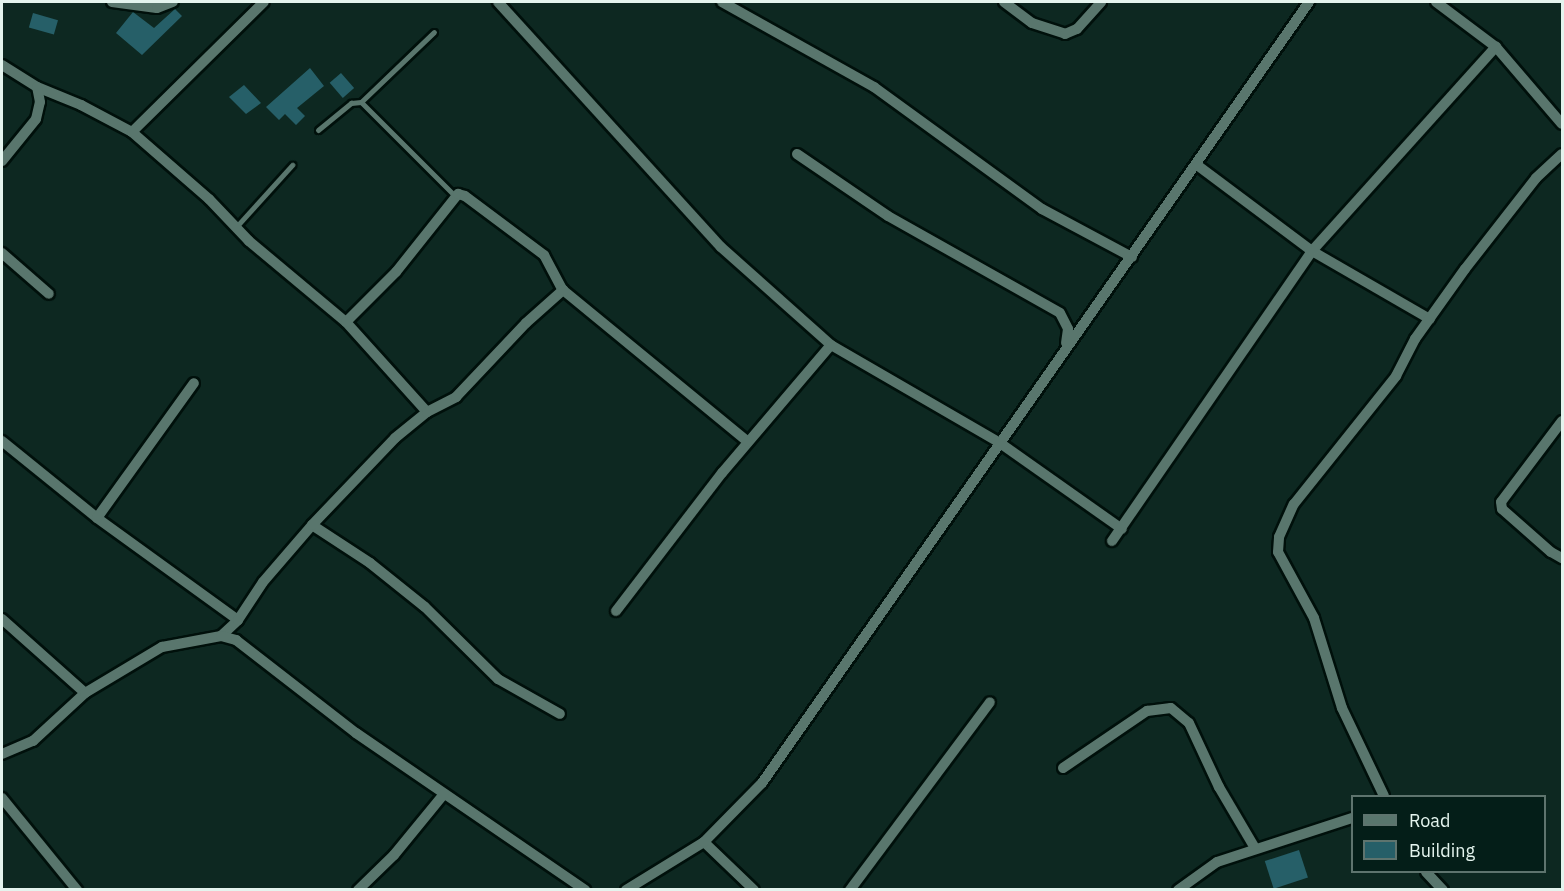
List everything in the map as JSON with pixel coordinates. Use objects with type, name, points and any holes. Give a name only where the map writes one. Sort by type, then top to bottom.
[{"type":"street","points":[[112,2],[157,8],[173,2]]},
{"type":"street","points":[[132,132],[264,2]]},
{"type":"street","points":[[498,2],[721,247],[831,345],[1000,443],[1122,529]]},
{"type":"street","points":[[722,2],[874,87],[1042,209],[1132,257]]},
{"type":"street","points":[[1004,2],[1032,23],[1065,34],[1077,29],[1101,2]]},
{"type":"street","points":[[1436,2],[1496,47],[1563,124]]},
{"type":"street","points":[[626,890],[704,842],[762,783],[1000,443],[1066,343],[1132,257],[1197,165],[1304,3]]},
{"type":"street","points":[[1112,541],[1312,251],[1425,121],[1496,47]]},
{"type":"street","points":[[2,65],[37,87],[81,105],[132,132],[236,227],[346,322],[427,412]]},
{"type":"street","points":[[2,161],[36,119],[40,102],[37,87]]},
{"type":"street","points":[[797,154],[888,216],[1060,313],[1068,329],[1066,343]]},
{"type":"street","points":[[1384,795],[1342,708],[1314,618],[1278,552],[1279,537],[1294,504],[1396,375],[1430,319],[1536,178],[1563,154]]},
{"type":"street","points":[[1197,165],[1312,251],[1430,319]]},
{"type":"street","points":[[346,322],[405,261],[455,196],[465,196],[544,255],[563,290],[748,442]]},
{"type":"street","points":[[2,253],[49,294]]},
{"type":"street","points":[[220,636],[238,620],[263,582],[312,525],[395,438],[427,412],[456,398],[526,323],[563,290]]},
{"type":"street","points":[[616,611],[748,442],[831,345]]},
{"type":"street","points":[[97,518],[194,383]]},
{"type":"street","points":[[1563,421],[1501,502],[1510,516],[1563,558]]},
{"type":"street","points":[[2,441],[97,518],[238,620]]},
{"type":"street","points":[[312,525],[370,563],[425,607],[498,679],[560,714]]},
{"type":"street","points":[[2,619],[85,693]]},
{"type":"street","points":[[2,754],[33,741],[85,693],[162,647],[220,636],[236,640],[356,733],[585,890]]},
{"type":"street","points":[[850,890],[990,702]]},
{"type":"street","points":[[1063,768],[1147,711],[1171,708],[1189,723],[1219,787],[1255,848]]},
{"type":"street","points":[[358,890],[394,855],[444,794]]},
{"type":"street","points":[[2,798],[76,890]]},
{"type":"street","points":[[1183,887],[1217,862],[1351,819]]},
{"type":"street","points":[[704,842],[754,890]]},
{"type":"street","points":[[1427,873],[1443,890]]},
{"type":"lane","points":[[361,102],[434,32]]},
{"type":"lane","points":[[318,130],[356,100],[361,102],[455,196]]},
{"type":"lane","points":[[236,227],[292,165]]},
{"type":"building","points":[[175,9],[182,16],[142,55],[116,33],[133,12],[154,28]]},
{"type":"building","points":[[33,13],[58,20],[54,35],[29,27]]},
{"type":"building","points":[[310,68],[324,86],[297,108],[305,116],[296,125],[285,114],[279,120],[266,107]]},
{"type":"building","points":[[341,73],[354,88],[343,98],[330,83]]},
{"type":"building","points":[[244,85],[261,103],[246,114],[229,97]]},
{"type":"building","points":[[1299,850],[1308,878],[1274,889],[1265,861]]}]
